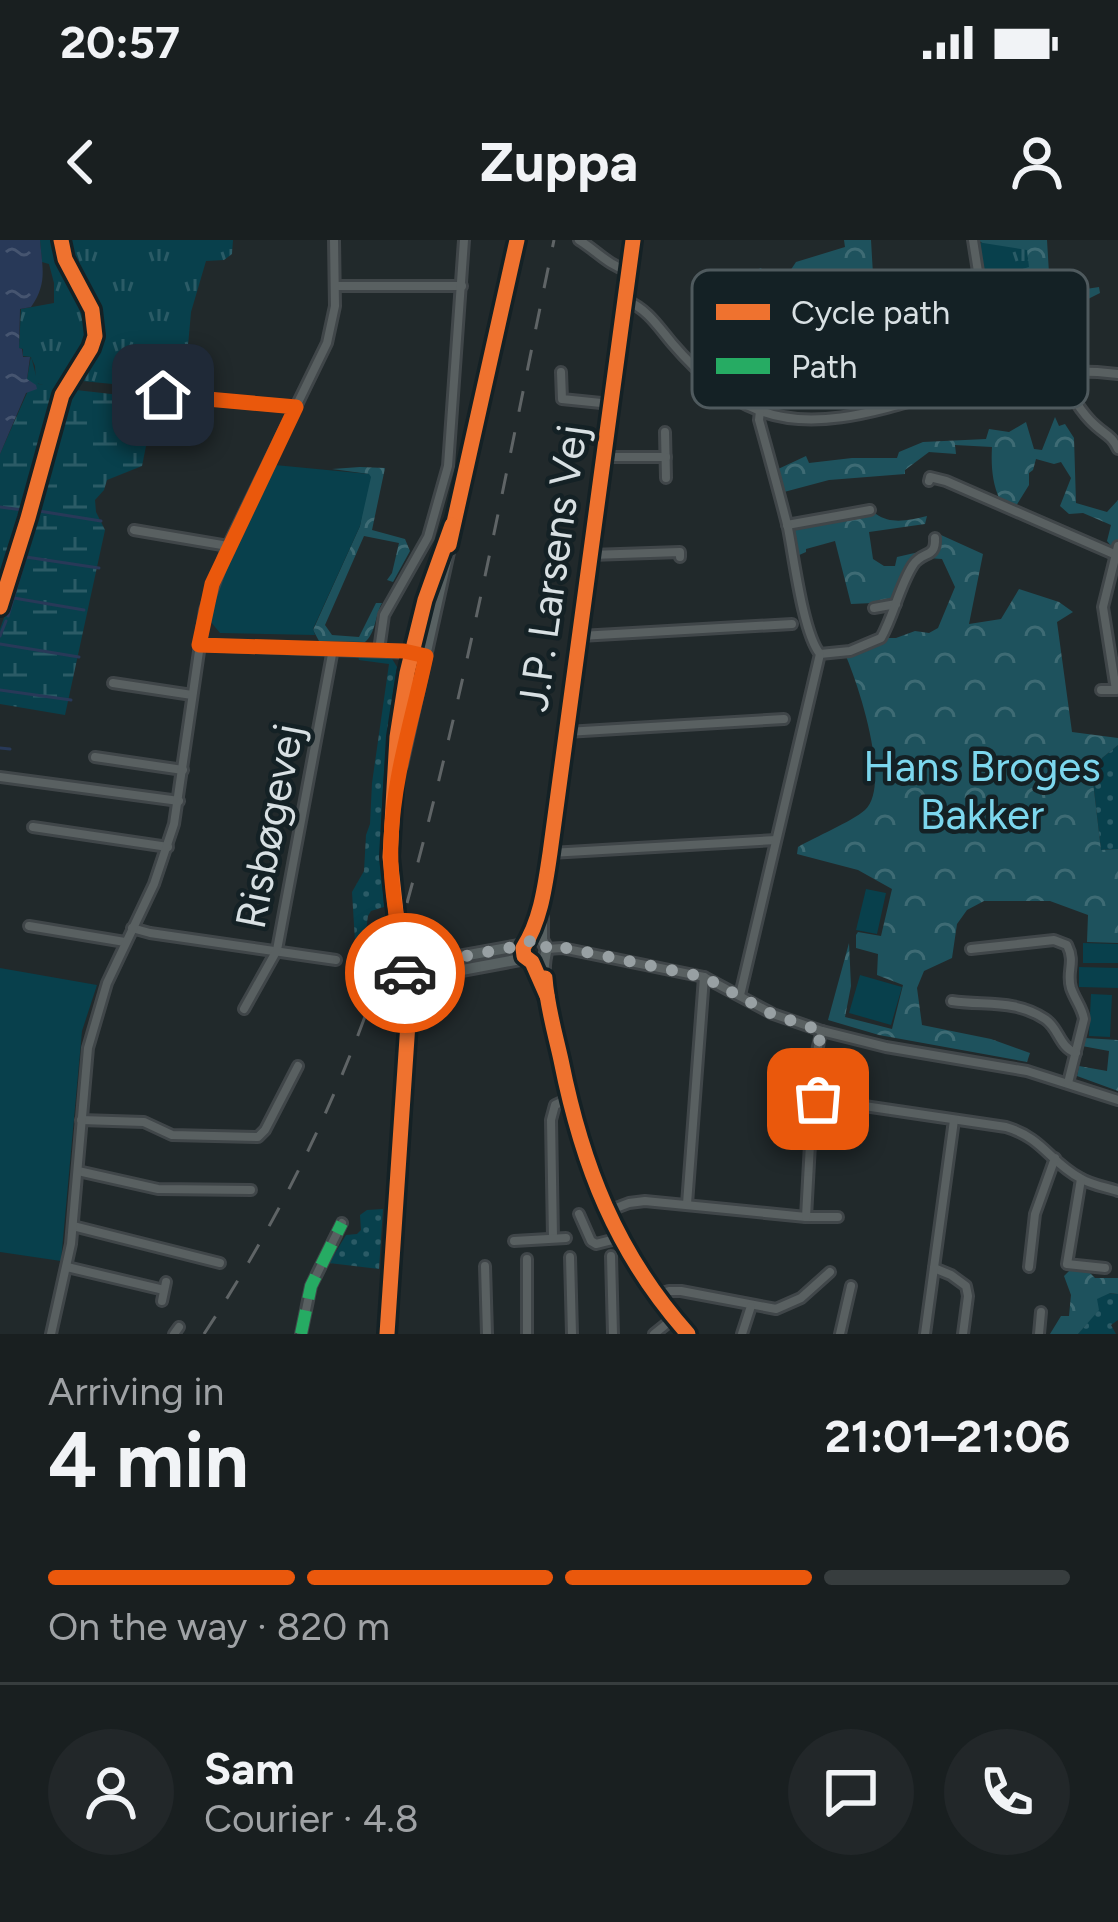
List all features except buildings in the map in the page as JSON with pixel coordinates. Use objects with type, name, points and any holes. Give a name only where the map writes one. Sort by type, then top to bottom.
[{"type":"main road","points":[[396,785],[517,240]]},
{"type":"main road","name":"J.P. Larsens Vej","points":[[535,950],[633,240]]},
{"type":"main road","points":[[387,1334],[407,1053],[405,973],[390,857],[397,737],[425,600],[452,525]]},
{"type":"main road","points":[[405,973],[424,964],[535,950],[584,1156],[620,1238],[688,1334]]},
{"type":"street","points":[[51,1334],[73,1226],[92,1031],[107,983],[168,847],[212,584],[327,343],[336,286],[334,240]]},
{"type":"street","points":[[379,650],[384,615],[428,537],[448,466],[464,240]]},
{"type":"street","points":[[579,240],[611,266],[630,272]]},
{"type":"street","points":[[973,240],[978,270]]},
{"type":"street","points":[[336,286],[462,286]]},
{"type":"street","points":[[626,300],[647,312],[692,363]]},
{"type":"street","name":"J.P. Larsens Vej","points":[[561,372],[562,399],[610,404]]},
{"type":"street","points":[[1088,373],[1118,374]]},
{"type":"street","points":[[128,392],[296,407]]},
{"type":"street","points":[[755,408],[789,418],[838,418],[878,408]]},
{"type":"street","points":[[1080,408],[1113,438],[1118,449]]},
{"type":"street","points":[[760,411],[808,622],[820,654],[850,651],[881,638],[915,562],[935,548],[934,538]]},
{"type":"street","points":[[664,432],[666,478]]},
{"type":"street","name":"J.P. Larsens Vej","points":[[604,457],[665,457]]},
{"type":"street","points":[[929,481],[930,477],[967,489],[1116,550],[1103,607],[1115,690],[1101,690]]},
{"type":"street","points":[[787,525],[870,511]]},
{"type":"street","points":[[134,530],[229,546]]},
{"type":"street","name":"J.P. Larsens Vej","points":[[590,555],[680,552],[680,557]]},
{"type":"street","points":[[874,608],[896,604]]},
{"type":"street","name":"J.P. Larsens Vej","points":[[580,636],[792,624]]},
{"type":"street","points":[[199,645],[379,650],[426,656]]},
{"type":"street","name":"Risbøgevej","points":[[244,1009],[277,950],[333,649]]},
{"type":"street","points":[[740,995],[820,654]]},
{"type":"street","points":[[113,683],[192,695]]},
{"type":"street","points":[[566,732],[784,719]]},
{"type":"street","points":[[95,757],[183,770]]},
{"type":"street","points":[[0,777],[179,801]]},
{"type":"street","points":[[32,827],[168,847]]},
{"type":"street","points":[[550,853],[776,840]]},
{"type":"street","points":[[29,926],[125,943]]},
{"type":"street","points":[[132,928],[336,960]]},
{"type":"street","points":[[971,949],[1054,940],[1067,945],[1073,960],[1071,988],[1084,1019],[1068,1083]]},
{"type":"street","points":[[535,950],[562,947],[704,977],[772,1014],[822,1031],[1029,1072],[1118,1100]]},
{"type":"street","points":[[687,1204],[704,977]]},
{"type":"street","points":[[952,1001],[1008,1003],[1048,1020],[1066,1049],[1076,1053]]},
{"type":"street","points":[[822,1031],[814,1088],[817,1099],[1021,1132],[1081,1179],[1118,1191]]},
{"type":"street","points":[[81,1120],[144,1122],[172,1135],[258,1137],[298,1066]]},
{"type":"street","points":[[553,1238],[551,1120],[555,1105],[568,1099]]},
{"type":"street","points":[[925,1334],[954,1120]]},
{"type":"street","points":[[806,1216],[810,1144]]},
{"type":"street","points":[[1028,1267],[1036,1214],[1054,1158]]},
{"type":"street","points":[[77,1171],[158,1189],[250,1190]]},
{"type":"street","points":[[1081,1179],[1067,1264],[1105,1268]]},
{"type":"street","points":[[607,1212],[636,1201],[838,1217]]},
{"type":"street","points":[[579,1214],[591,1241],[602,1244],[620,1238]]},
{"type":"street","points":[[302,1334],[311,1286],[342,1222]]},
{"type":"street","points":[[73,1226],[220,1263]]},
{"type":"street","points":[[514,1241],[566,1238]]},
{"type":"street","points":[[611,1256],[613,1334]]},
{"type":"street","points":[[570,1257],[572,1334]]},
{"type":"street","points":[[527,1259],[527,1334]]},
{"type":"street","points":[[485,1266],[487,1334]]},
{"type":"street","points":[[67,1267],[164,1291]]},
{"type":"street","points":[[934,1268],[966,1286],[963,1334]]},
{"type":"street","points":[[656,1295],[681,1291],[776,1309],[789,1305],[830,1272]]},
{"type":"street","points":[[840,1334],[851,1286]]},
{"type":"street","points":[[742,1334],[752,1306]]},
{"type":"street","points":[[1039,1334],[1041,1312]]},
{"type":"street","points":[[654,1334],[674,1318]]},
{"type":"green space","points":[[40,240],[233,240],[232,254],[224,260],[206,261],[191,312],[184,391],[82,381],[61,390],[36,383],[31,357],[23,356],[19,348],[21,309],[54,303],[54,283],[49,264],[42,262]]},
{"type":"green space","points":[[844,240],[871,240],[873,270],[791,270],[796,262],[845,247]]},
{"type":"green space","points":[[978,240],[1047,240],[1049,270],[1019,269]]},
{"type":"green space","points":[[977,242],[1027,250],[1029,267],[982,270]]},
{"type":"green space","points":[[1099,287],[1100,293],[1088,299],[1088,289]]},
{"type":"green space","points":[[31,356],[38,384],[61,390],[0,595],[0,454],[31,384],[27,379]]},
{"type":"green space","points":[[76,390],[120,395],[119,403],[125,406],[150,400],[149,431],[142,466],[107,480],[95,500],[105,530],[65,715],[0,704],[0,629],[60,424]]},
{"type":"green space","points":[[1055,417],[1074,438],[1076,503],[1107,512],[1118,500],[1118,541],[1112,547],[1107,541],[1111,525],[1083,513],[1069,514],[1060,506],[1071,478],[1061,462],[1036,459],[1029,485],[1016,506],[997,494],[992,447],[955,445],[956,454],[929,452],[905,474],[829,480],[784,492],[776,470],[806,456],[809,463],[897,458],[899,452],[923,442],[986,439],[989,429],[1009,432],[1026,422],[1034,449],[1042,450]]},
{"type":"green space","points":[[275,465],[369,474],[360,526],[313,629],[315,635],[220,633],[210,621],[223,575]]},
{"type":"green space","points":[[385,468],[372,530],[405,539],[410,551],[393,582],[387,580],[399,543],[364,536],[325,625],[332,635],[359,637],[376,603],[382,603],[371,634],[365,642],[319,641],[313,630],[360,526],[369,474],[332,469]]},
{"type":"green space","points":[[876,514],[894,521],[927,516],[925,524],[869,532],[873,559],[895,566],[897,557],[919,552],[895,602],[851,604],[835,541],[797,556],[792,532],[796,527]]},
{"type":"green space","name":"Hans Broges Bakker","points":[[941,535],[983,554],[969,624],[1001,619],[1019,589],[1059,602],[1073,612],[1057,622],[1072,732],[1118,738],[1118,745],[1102,758],[1093,782],[1101,850],[1118,849],[1118,943],[1087,942],[1088,915],[1050,901],[984,901],[967,910],[957,924],[952,958],[924,971],[917,988],[922,1025],[991,1039],[1030,1053],[1027,1062],[879,1035],[828,1020],[849,943],[851,986],[845,1017],[892,1029],[903,985],[877,975],[878,954],[856,948],[856,935],[881,936],[892,889],[858,870],[797,854],[798,847],[865,810],[872,797],[870,734],[845,654],[883,638],[938,628],[955,587],[942,559],[927,558],[938,551]]},
{"type":"green space","points":[[358,656],[391,657],[397,667],[383,787],[384,907],[368,916],[362,960],[356,958],[352,892],[364,871],[389,664],[359,660]]},
{"type":"green space","points":[[1118,745],[1118,849],[1101,850],[1093,782],[1102,758]]},
{"type":"green space","points":[[866,889],[886,893],[877,934],[856,930]]},
{"type":"green space","points":[[1083,943],[1118,944],[1118,963],[1083,963]]},
{"type":"green space","points":[[1079,967],[1118,968],[1118,988],[1079,987]]},
{"type":"green space","points":[[0,968],[97,985],[82,1031],[61,1261],[0,1252]]},
{"type":"green space","points":[[860,975],[902,987],[891,1025],[849,1013]]},
{"type":"green space","points":[[1091,994],[1112,995],[1110,1037],[1089,1036]]},
{"type":"green space","points":[[1085,1038],[1118,1040],[1118,1091],[1077,1076],[1079,1066],[1107,1071],[1109,1051],[1082,1046]]},
{"type":"green space","points":[[383,1209],[379,1269],[329,1263],[346,1235],[361,1230],[360,1215]]},
{"type":"green space","points":[[1072,1268],[1087,1270],[1095,1278],[1118,1278],[1118,1294],[1097,1299],[1099,1310],[1078,1334],[1050,1334],[1061,1316],[1069,1316],[1071,1295],[1064,1276]]},
{"type":"green space","points":[[1118,1294],[1118,1320],[1111,1325],[1116,1334],[1078,1334],[1098,1310],[1096,1299]]},
{"type":"water","points":[[0,240],[40,240],[43,275],[31,307],[20,309],[19,348],[23,357],[30,357],[27,379],[37,389],[26,393],[0,454]]},
{"type":"waterway","points":[[0,507],[23,510]]},
{"type":"waterway","points":[[8,616],[39,511],[101,521]]},
{"type":"waterway","points":[[26,557],[99,568]]},
{"type":"waterway","points":[[14,598],[84,610]]},
{"type":"waterway","points":[[0,636],[6,621]]},
{"type":"waterway","points":[[0,644],[79,657]]},
{"type":"waterway","points":[[0,690],[71,700]]},
{"type":"waterway","points":[[0,748],[10,749]]},
{"type":"railway","points":[[407,903],[468,656],[554,240]]},
{"type":"railway","points":[[204,1334],[260,1243],[309,1148],[352,1051],[388,950]]},
{"type":"marked path","points":[[301,1334],[311,1286],[342,1223]]},
{"type":"cycle path","points":[[0,607],[62,395],[95,336],[92,310],[65,259],[61,240]]},
{"type":"cycle path","points":[[449,545],[517,240]]},
{"type":"cycle path","points":[[547,996],[523,948],[538,914],[548,865],[633,240]]},
{"type":"cycle path","points":[[387,1334],[408,1023],[390,857],[397,737],[425,600],[452,525]]},
{"type":"cycle path","points":[[545,978],[570,1099],[605,1206],[641,1272],[688,1334]]},
{"type":"way so far","points":[[405,973],[424,964],[524,945],[535,938],[547,949],[562,947],[704,977],[772,1014],[822,1031],[814,1088],[818,1099]]},
{"type":"route","points":[[163,395],[296,407],[212,584],[199,645],[404,651],[426,656],[396,785],[391,836],[392,884],[405,973]]}]
